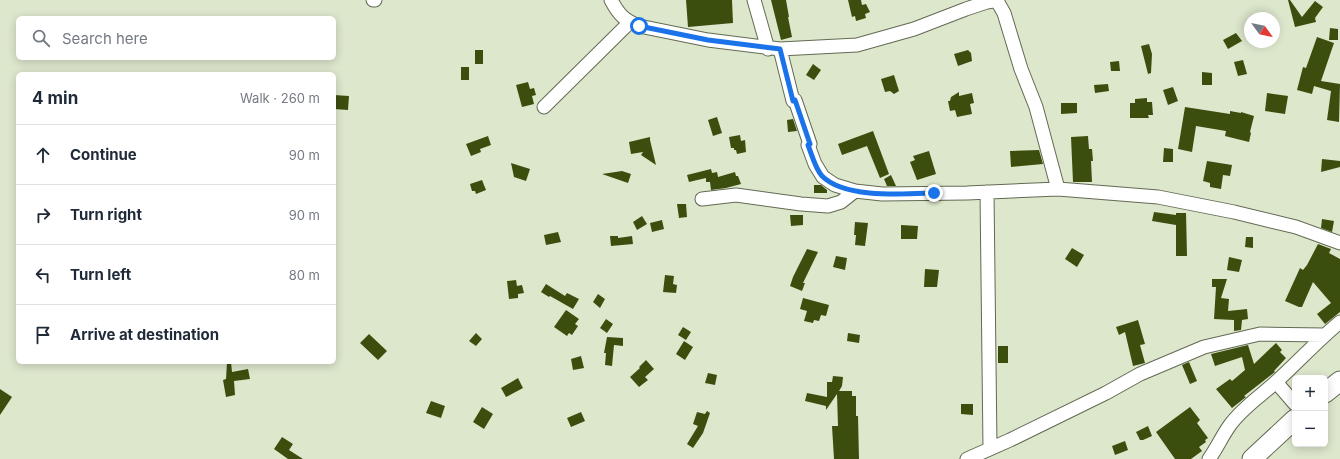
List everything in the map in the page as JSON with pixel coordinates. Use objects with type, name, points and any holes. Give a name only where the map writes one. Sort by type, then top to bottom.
[{"type":"highway","points":[[1328,391],[1340,381]]},
{"type":"highway","points":[[1252,459],[1292,422]]},
{"type":"street","points":[[611,0],[619,14],[630,22],[639,26],[692,37],[774,49],[857,45],[914,29],[973,6],[997,0],[1004,13],[1021,69],[1036,107],[1058,190]]},
{"type":"street","points":[[754,0],[793,101],[795,100],[810,144],[808,145],[820,173],[829,182],[835,185],[855,191],[882,194],[1058,190],[1158,197],[1234,212],[1296,227],[1340,243]]},
{"type":"street","points":[[544,107],[630,22]]},
{"type":"street","points":[[702,199],[736,195],[801,204],[828,206],[841,202],[855,191]]},
{"type":"street","points":[[987,192],[990,448]]},
{"type":"street","points":[[1209,459],[1230,425],[1250,402],[1276,382],[1324,335],[1340,322]]},
{"type":"street","points":[[966,459],[1010,440],[1140,374],[1204,347],[1260,334],[1324,335]]},
{"type":"street","points":[[1276,382],[1292,401]]},
{"type":"building","points":[[686,0],[732,0],[733,23],[688,27]]},
{"type":"building","points":[[771,0],[786,0],[792,37],[781,40]]},
{"type":"building","points":[[848,0],[861,0],[862,5],[866,4],[870,12],[865,14],[866,18],[856,21],[855,16],[852,17]]},
{"type":"building","points":[[1288,0],[1290,0],[1302,17],[1315,1],[1323,7],[1315,18],[1316,22],[1295,27]]},
{"type":"building","points":[[1330,28],[1338,29],[1338,40],[1329,40]]},
{"type":"building","points":[[1236,33],[1242,41],[1228,49],[1223,40]]},
{"type":"building","points":[[1317,37],[1334,43],[1321,81],[1340,84],[1339,122],[1327,120],[1331,91],[1314,86],[1312,94],[1297,90],[1303,67],[1306,68]]},
{"type":"building","points":[[1149,44],[1152,54],[1151,73],[1148,74],[1141,46]]},
{"type":"building","points":[[475,50],[483,50],[483,64],[475,64]]},
{"type":"building","points":[[968,50],[971,53],[972,61],[958,66],[954,54]]},
{"type":"building","points":[[1243,60],[1247,74],[1238,76],[1234,62]]},
{"type":"building","points":[[1119,61],[1120,71],[1111,71],[1110,62]]},
{"type":"building","points":[[813,64],[821,70],[814,80],[806,75]]},
{"type":"building","points":[[461,67],[469,67],[469,80],[461,80]]},
{"type":"building","points":[[1202,72],[1212,73],[1212,85],[1202,85]]},
{"type":"building","points":[[894,75],[899,91],[894,94],[890,91],[885,92],[881,79]]},
{"type":"building","points":[[528,82],[530,89],[534,88],[536,95],[532,96],[534,104],[522,107],[516,85]]},
{"type":"building","points":[[1108,84],[1109,91],[1095,93],[1094,85]]},
{"type":"building","points":[[1173,87],[1178,101],[1168,105],[1163,90]]},
{"type":"building","points":[[959,92],[959,96],[972,93],[974,103],[970,104],[972,114],[957,117],[955,110],[950,111],[948,101],[950,101],[951,97]]},
{"type":"building","points":[[1267,93],[1288,96],[1285,114],[1265,111]]},
{"type":"building","points":[[336,95],[349,96],[348,110],[336,109]]},
{"type":"building","points":[[1147,98],[1147,102],[1152,102],[1153,115],[1148,115],[1149,118],[1130,118],[1130,103],[1135,103],[1135,99]]},
{"type":"building","points":[[1061,103],[1077,103],[1077,113],[1061,114]]},
{"type":"building","points":[[1185,107],[1230,114],[1230,111],[1241,112],[1254,116],[1249,142],[1225,136],[1226,131],[1196,126],[1192,152],[1178,149]]},
{"type":"building","points":[[717,117],[722,133],[713,136],[708,120]]},
{"type":"building","points":[[793,119],[797,131],[788,132],[787,120]]},
{"type":"building","points":[[873,131],[889,174],[880,178],[867,146],[842,155],[838,144]]},
{"type":"building","points":[[740,135],[741,141],[745,140],[746,152],[737,154],[734,148],[731,148],[729,137]]},
{"type":"building","points":[[488,136],[491,145],[480,149],[481,152],[471,156],[466,144]]},
{"type":"building","points":[[1088,136],[1089,149],[1092,149],[1092,182],[1073,182],[1071,137]]},
{"type":"building","points":[[650,137],[656,165],[641,155],[643,152],[631,154],[629,142]]},
{"type":"building","points":[[1164,148],[1173,149],[1173,162],[1163,162]]},
{"type":"building","points":[[1039,150],[1043,164],[1011,167],[1010,151]]},
{"type":"building","points":[[929,151],[936,174],[917,180],[910,162],[915,160],[913,156]]},
{"type":"building","points":[[1322,159],[1340,161],[1340,167],[1321,172]]},
{"type":"building","points":[[1207,161],[1232,165],[1230,176],[1223,175],[1221,189],[1210,187],[1210,183],[1203,181]]},
{"type":"building","points":[[511,163],[530,169],[526,181],[514,177]]},
{"type":"building","points":[[711,169],[712,173],[717,172],[718,177],[735,172],[741,184],[711,190],[710,182],[706,182],[706,178],[689,182],[687,175]]},
{"type":"building","points":[[622,171],[631,174],[628,183],[602,174]]},
{"type":"building","points":[[891,175],[896,186],[887,186],[884,179]]},
{"type":"building","points":[[482,180],[486,190],[476,194],[475,191],[472,191],[470,184]]},
{"type":"building","points":[[814,185],[821,185],[827,190],[827,193],[814,193]]},
{"type":"building","points":[[677,204],[686,204],[687,217],[679,218]]},
{"type":"building","points":[[1154,212],[1176,215],[1176,213],[1186,213],[1187,256],[1176,256],[1176,225],[1152,221]]},
{"type":"building","points":[[790,215],[803,215],[803,225],[791,226]]},
{"type":"building","points":[[642,216],[647,224],[637,230],[633,222]]},
{"type":"building","points":[[1322,219],[1334,221],[1332,232],[1321,228]]},
{"type":"building","points":[[662,220],[664,229],[652,232],[650,223]]},
{"type":"building","points":[[855,222],[868,223],[865,246],[855,245]]},
{"type":"building","points":[[901,225],[918,226],[917,239],[901,239]]},
{"type":"building","points":[[558,232],[561,242],[546,245],[544,235]]},
{"type":"building","points":[[610,236],[618,236],[618,238],[632,236],[633,244],[611,246]]},
{"type":"building","points":[[1246,237],[1253,237],[1253,248],[1245,247]]},
{"type":"building","points":[[1318,244],[1331,249],[1329,253],[1340,259],[1340,312],[1325,324],[1317,314],[1331,303],[1313,282],[1302,307],[1285,301],[1300,268],[1303,270],[1307,265]]},
{"type":"building","points":[[1072,248],[1084,255],[1077,267],[1065,259]]},
{"type":"building","points":[[807,249],[818,252],[803,283],[805,283],[802,291],[790,286]]},
{"type":"building","points":[[836,256],[847,258],[845,270],[833,267]]},
{"type":"building","points":[[1229,257],[1242,260],[1239,272],[1227,270]]},
{"type":"building","points":[[925,269],[939,270],[937,287],[924,287]]},
{"type":"building","points":[[665,275],[674,276],[673,284],[677,285],[676,293],[663,292]]},
{"type":"building","points":[[1212,279],[1227,279],[1221,298],[1229,299],[1228,311],[1247,309],[1248,319],[1242,320],[1241,330],[1234,331],[1234,320],[1214,319],[1216,287],[1212,287]]},
{"type":"building","points":[[516,280],[517,286],[522,285],[524,293],[518,294],[518,298],[509,299],[507,281]]},
{"type":"building","points":[[546,284],[565,296],[567,293],[579,299],[573,309],[541,292]]},
{"type":"building","points":[[598,294],[605,299],[600,308],[593,302]]},
{"type":"building","points":[[803,298],[829,305],[826,316],[821,315],[819,321],[814,320],[813,323],[804,321],[807,311],[800,309]]},
{"type":"building","points":[[566,310],[579,319],[575,324],[578,326],[572,335],[569,333],[567,336],[554,327]]},
{"type":"building","points":[[606,319],[613,324],[607,333],[600,328]]},
{"type":"building","points":[[1138,320],[1145,344],[1140,345],[1145,363],[1133,366],[1125,332],[1119,335],[1116,327]]},
{"type":"building","points":[[683,327],[691,332],[686,340],[678,335]]},
{"type":"building","points":[[476,333],[482,339],[476,346],[469,341]]},
{"type":"building","points":[[848,333],[860,335],[859,343],[847,341]]},
{"type":"building","points":[[369,334],[387,351],[378,360],[360,343]]},
{"type":"building","points":[[607,337],[623,338],[623,346],[614,345],[612,366],[605,365],[606,353],[604,353]]},
{"type":"building","points":[[684,341],[693,347],[685,360],[676,354]]},
{"type":"building","points":[[1276,343],[1282,350],[1280,352],[1286,358],[1274,371],[1275,372],[1244,396],[1246,397],[1232,408],[1216,389],[1230,379],[1232,381],[1245,370],[1242,357],[1215,366],[1211,354],[1248,345],[1254,364]]},
{"type":"building","points":[[998,346],[1008,346],[1008,363],[998,363]]},
{"type":"building","points":[[581,356],[584,368],[573,370],[571,359]]},
{"type":"building","points":[[646,360],[654,369],[645,377],[648,380],[639,387],[630,377]]},
{"type":"building","points":[[1189,362],[1197,381],[1190,384],[1182,365]]},
{"type":"building","points":[[227,364],[231,364],[232,372],[248,369],[250,379],[234,381],[235,395],[226,397],[223,380],[226,379]]},
{"type":"building","points":[[708,373],[717,375],[715,385],[705,383]]},
{"type":"building","points":[[833,376],[843,377],[842,386],[839,391],[852,391],[852,396],[856,396],[859,459],[834,459],[832,426],[838,426],[837,394],[826,410],[826,406],[805,401],[807,393],[827,397],[827,382],[832,382]]},
{"type":"building","points":[[518,378],[523,388],[506,397],[501,388]]},
{"type":"building","points":[[0,389],[12,397],[0,415]]},
{"type":"building","points":[[431,401],[445,406],[441,418],[426,413]]},
{"type":"building","points":[[961,404],[973,404],[973,415],[961,414]]},
{"type":"building","points":[[482,407],[493,414],[484,429],[473,422]]},
{"type":"building","points":[[1190,407],[1200,420],[1197,423],[1208,438],[1205,440],[1206,442],[1199,447],[1202,451],[1191,459],[1175,459],[1156,432]]},
{"type":"building","points":[[707,411],[710,413],[703,433],[693,448],[687,444],[698,426],[693,424],[697,412],[705,414]]},
{"type":"building","points":[[581,412],[585,421],[571,427],[567,418]]},
{"type":"building","points":[[1148,426],[1152,436],[1140,440],[1136,432]]},
{"type":"building","points":[[282,437],[293,444],[289,450],[303,459],[288,459],[274,449]]},
{"type":"building","points":[[1125,441],[1128,450],[1115,455],[1112,446]]},
{"type":"route","points":[[639,26],[708,40],[768,49],[780,49],[793,101],[795,100],[815,164],[823,177],[835,185],[855,191],[882,194],[934,193]]}]
